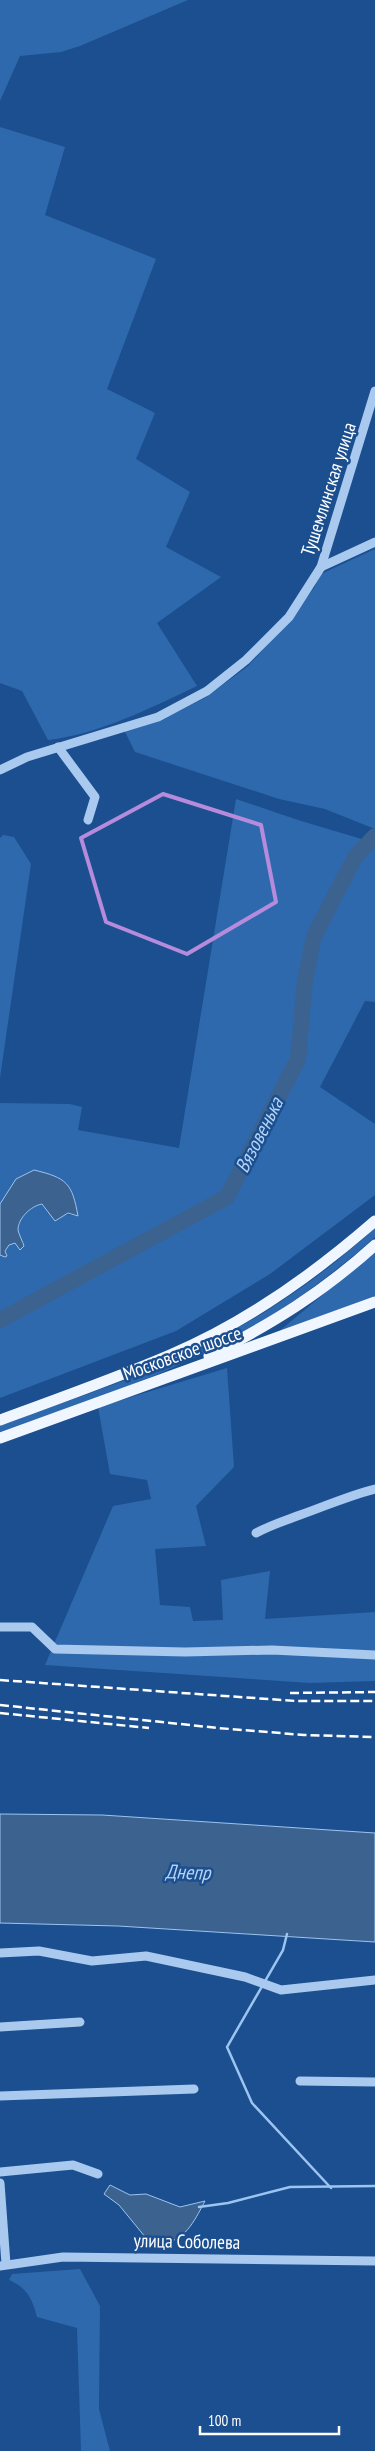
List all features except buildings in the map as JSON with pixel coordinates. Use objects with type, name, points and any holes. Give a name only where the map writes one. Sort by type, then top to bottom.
[{"type":"main road","points":[[0,1420],[171,1355],[204,1339],[282,1294],[323,1266],[375,1221]]},
{"type":"main road","points":[[163,1380],[265,1327],[296,1308],[375,1245]]},
{"type":"main road","name":"Московское шоссе","points":[[0,1438],[375,1302]]},
{"type":"street","name":"Тушемлинская улица","points":[[0,770],[27,757],[158,717],[207,691],[246,660],[289,616],[321,567],[375,391]]},
{"type":"street","points":[[321,567],[375,542]]},
{"type":"street","points":[[58,747],[95,797],[88,820]]},
{"type":"street","points":[[256,1533],[276,1522],[300,1515],[346,1496],[375,1489]]},
{"type":"street","points":[[0,1627],[32,1627],[55,1649],[185,1652],[272,1650],[375,1655]]},
{"type":"street","points":[[0,1952],[39,1951],[92,1961],[146,1956],[245,1977],[281,1990],[375,1980]]},
{"type":"street","points":[[0,2027],[80,2022]]},
{"type":"street","points":[[300,2080],[375,2082]]},
{"type":"street","points":[[0,2096],[194,2089]]},
{"type":"street","points":[[0,2172],[73,2165],[98,2174]]},
{"type":"street","points":[[0,2183],[3,2265]]},
{"type":"street","name":"улица Соболева","points":[[3,2265],[63,2257],[375,2261]]},
{"type":"highlighted area","points":[[163,794],[261,825],[276,902],[187,954],[106,922],[81,838]]},
{"type":"shaded area","points":[[0,0],[188,0],[80,46],[61,52],[20,56],[0,101]]},
{"type":"shaded area","points":[[0,127],[65,147],[45,215],[156,259],[107,389],[155,413],[136,459],[190,492],[166,547],[221,577],[157,623],[197,686],[106,726],[67,737],[48,740],[22,691],[0,683]]},
{"type":"shaded area","points":[[375,549],[375,829],[325,809],[279,799],[135,752],[124,730],[161,720],[205,698],[248,666],[289,621],[314,588],[321,574]]},
{"type":"shaded area","points":[[236,799],[375,843],[375,1002],[365,1001],[320,1087],[375,1124],[375,1195],[270,1274],[176,1331],[0,1398],[0,1255],[7,1256],[5,1252],[9,1245],[14,1243],[24,1246],[18,1231],[20,1222],[26,1213],[38,1205],[42,1204],[48,1212],[78,1216],[74,1196],[66,1184],[54,1176],[35,1171],[0,1204],[0,1103],[70,1104],[82,1107],[78,1130],[179,1148]]},
{"type":"shaded area","points":[[3,835],[14,837],[31,864],[0,1078],[0,838]]},
{"type":"shaded area","points":[[375,1228],[375,1237],[322,1281],[285,1307],[226,1342],[143,1380],[0,1432],[0,1425],[141,1374],[223,1336],[263,1313],[302,1287],[340,1259]]},
{"type":"shaded area","points":[[375,1251],[375,1296],[277,1333]]},
{"type":"shaded area","points":[[227,1368],[234,1467],[196,1506],[206,1546],[155,1549],[160,1605],[190,1607],[193,1621],[223,1620],[221,1580],[270,1571],[265,1619],[375,1612],[375,1681],[310,1683],[45,1665],[113,1506],[151,1499],[147,1480],[110,1474],[98,1407]]},
{"type":"shaded area","points":[[80,2269],[100,2306],[99,2409],[110,2451],[81,2451],[77,2328],[37,2317],[28,2294],[20,2286],[9,2280],[12,2274]]},
{"type":"water","points":[[34,1170],[61,1179],[66,1184],[73,1196],[78,1216],[68,1213],[55,1221],[42,1204],[34,1207],[20,1221],[18,1230],[24,1246],[20,1250],[15,1243],[9,1245],[5,1251],[7,1256],[5,1257],[0,1255],[0,1204],[16,1179]]},
{"type":"water","name":"Днепр","points":[[0,1814],[102,1815],[375,1833],[375,1942],[118,1926],[0,1923]]},
{"type":"water","points":[[110,2185],[130,2195],[146,2194],[180,2207],[205,2201],[190,2226],[180,2237],[162,2242],[146,2238],[119,2205],[104,2194]]},
{"type":"waterway","name":"Вязовенька","points":[[0,1320],[227,1197],[298,1059],[305,980],[314,936],[355,857],[375,836]]},
{"type":"waterway","points":[[287,1934],[283,1950],[227,2047],[252,2103],[331,2188]]},
{"type":"waterway","points":[[199,2207],[228,2203],[290,2187],[375,2186]]},
{"type":"railway","points":[[0,1680],[296,1701],[375,1701]]},
{"type":"railway","points":[[290,1693],[375,1692]]},
{"type":"railway","points":[[0,1705],[218,1728],[304,1735],[375,1737]]},
{"type":"railway","points":[[0,1713],[149,1728]]}]
